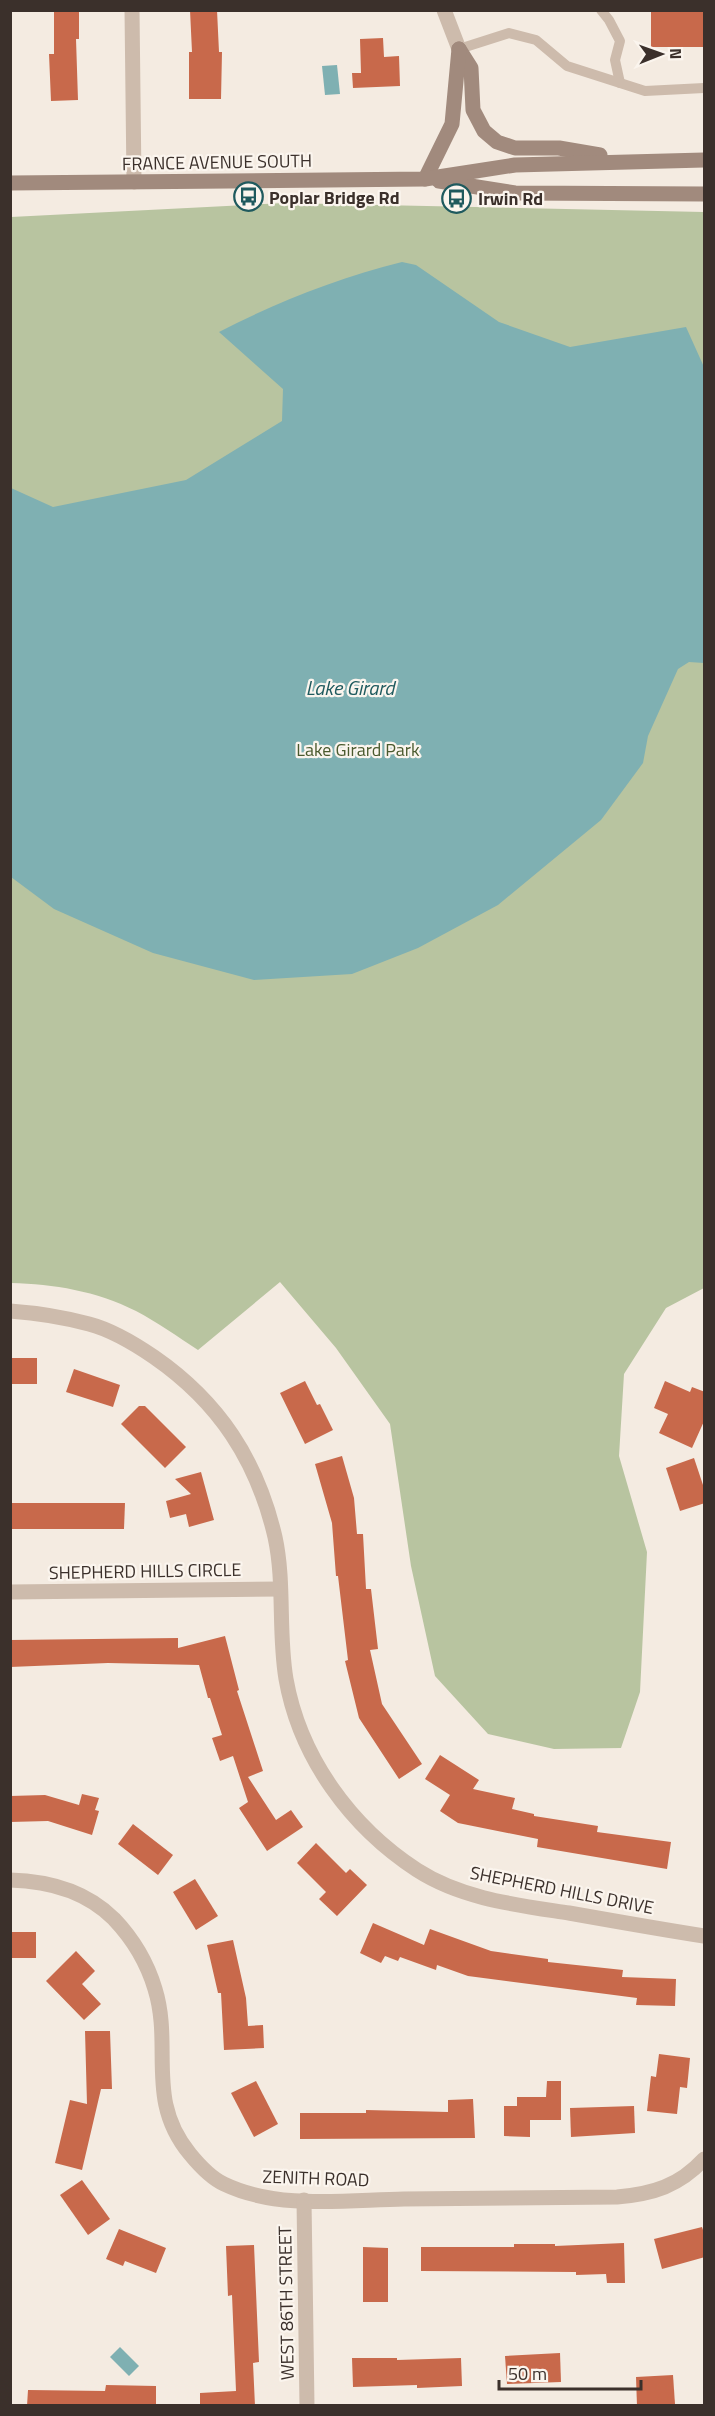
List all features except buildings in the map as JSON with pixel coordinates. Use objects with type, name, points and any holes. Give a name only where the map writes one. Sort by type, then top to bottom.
[{"type":"main road","points":[[459,49],[471,68],[473,110],[484,131],[497,142],[515,148],[559,148],[630,161]]},
{"type":"main road","points":[[424,179],[452,124],[459,49]]},
{"type":"main road","name":"FRANCE AVENUE SOUTH","points":[[10,183],[424,179],[515,165],[705,160]]},
{"type":"main road","name":"FRANCE AVENUE SOUTH","points":[[424,179],[515,193],[705,194]]},
{"type":"street","points":[[132,10],[134,182]]},
{"type":"street","points":[[444,10],[459,49]]},
{"type":"street","name":"SHEPHERD HILLS DRIVE","points":[[10,1311],[43,1313],[91,1324],[136,1344],[178,1373],[213,1406],[241,1447],[263,1493],[276,1539],[286,1680],[298,1722],[318,1768],[345,1807],[380,1842],[419,1871],[464,1892],[511,1904],[705,1936]]},
{"type":"street","name":"SHEPHERD HILLS CIRCLE","points":[[10,1592],[280,1589]]},
{"type":"street","name":"ZENITH ROAD","points":[[10,1880],[46,1882],[76,1892],[104,1909],[127,1933],[144,1960],[156,1990],[160,2021],[161,2079],[166,2110],[178,2139],[197,2163],[222,2183],[250,2194],[304,2200],[617,2197],[646,2194],[672,2184],[705,2159]]},
{"type":"street","name":"WEST 86TH STREET","points":[[304,2200],[307,2406]]},
{"type":"lane","points":[[601,10],[620,42],[615,60],[620,83]]},
{"type":"lane","points":[[459,49],[509,33],[536,40],[567,66],[645,91],[705,88]]},
{"type":"green space","name":"Lake Girard Park","points":[[284,203],[704,212],[704,1288],[666,1308],[624,1374],[619,1456],[647,1552],[640,1692],[621,1748],[554,1749],[488,1734],[435,1676],[411,1566],[390,1424],[336,1348],[280,1282],[198,1350],[144,1315],[106,1298],[59,1287],[11,1283],[11,217]]},
{"type":"water","points":[[337,65],[340,94],[325,95],[322,66]]},
{"type":"water","name":"Lake Girard","points":[[402,262],[416,265],[499,322],[570,347],[686,327],[704,367],[704,663],[689,662],[678,669],[648,736],[643,763],[601,820],[498,905],[418,948],[352,974],[254,980],[153,953],[54,909],[11,877],[11,488],[53,507],[186,480],[282,421],[283,389],[219,332],[308,292],[355,275]]},
{"type":"water","points":[[120,2347],[139,2366],[129,2376],[110,2357]]},
{"type":"place","name":"Poplar Bridge Rd","points":[[248,197]]},
{"type":"place","name":"Irwin Rd","points":[[457,198]]}]
